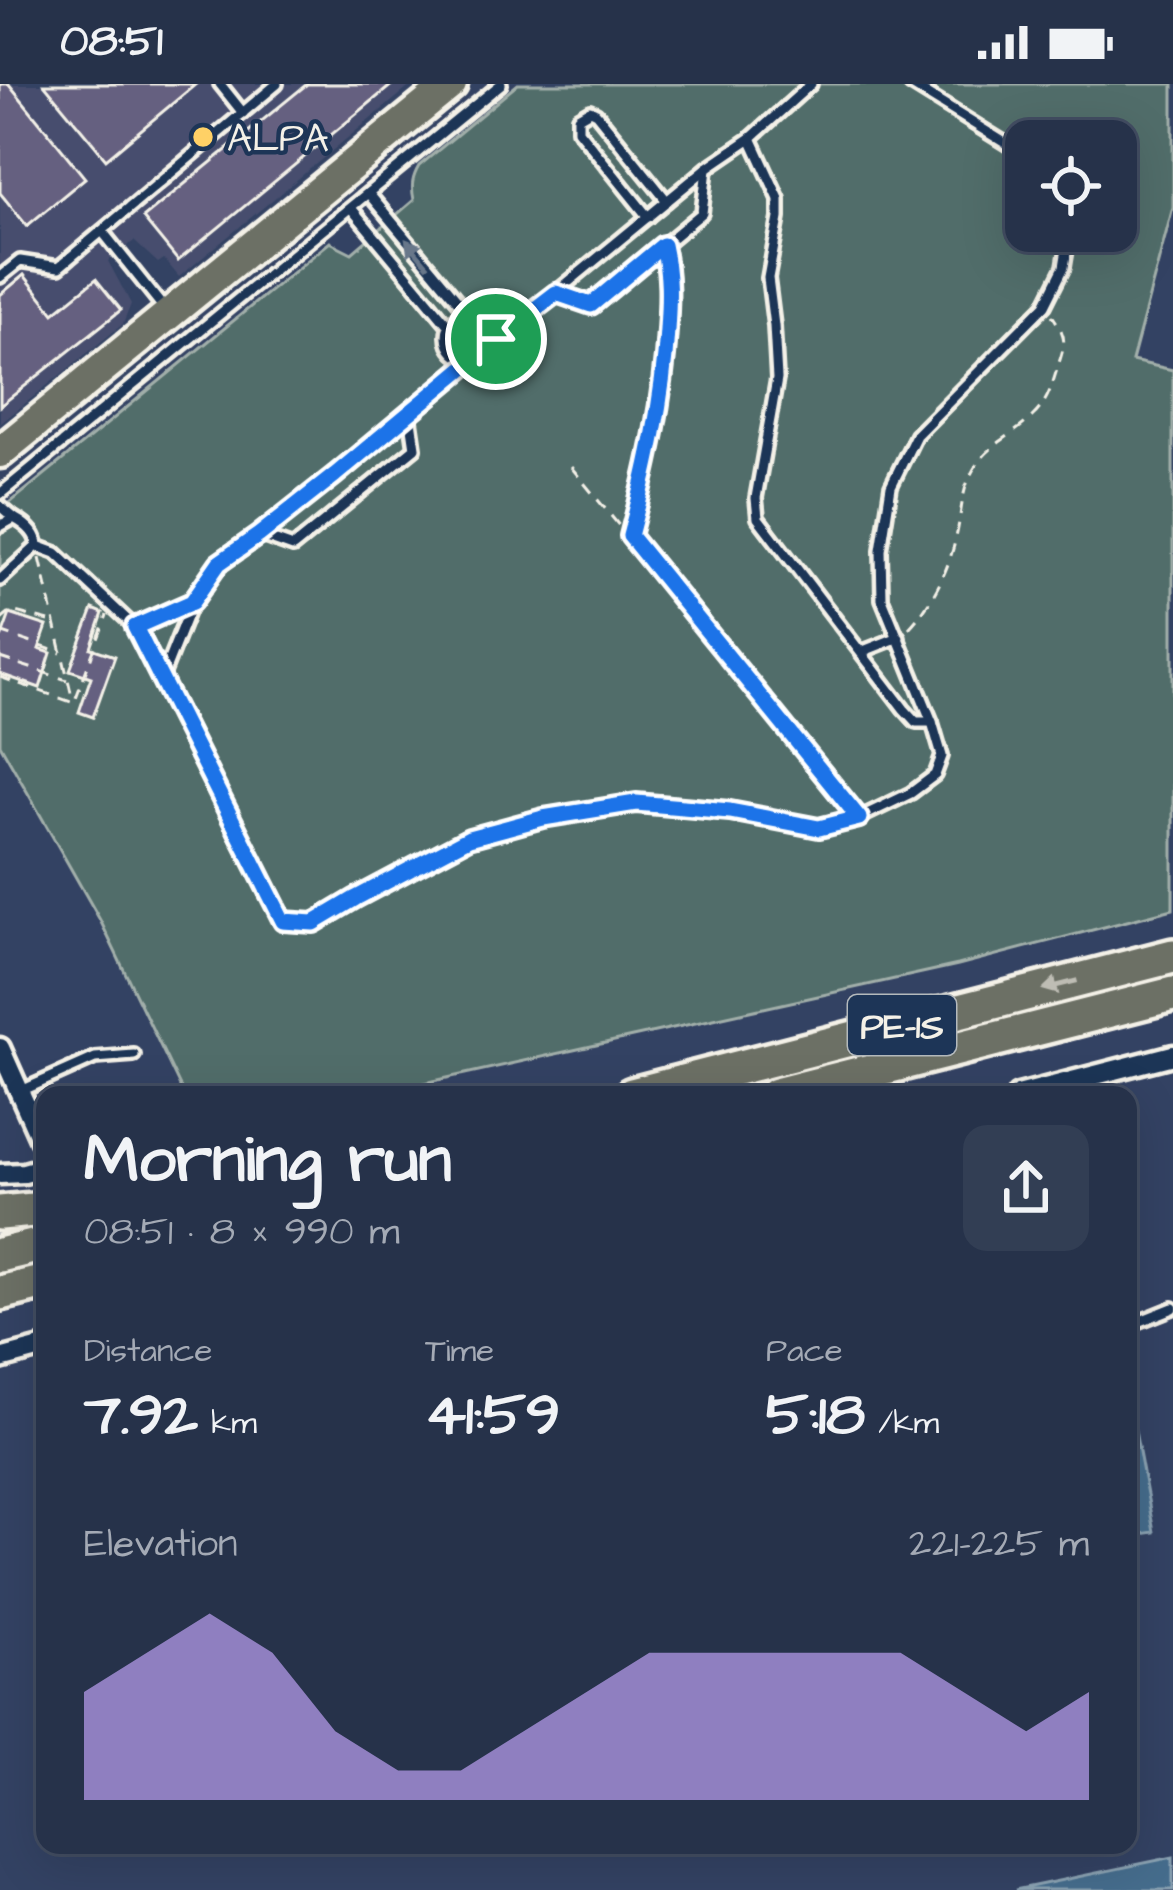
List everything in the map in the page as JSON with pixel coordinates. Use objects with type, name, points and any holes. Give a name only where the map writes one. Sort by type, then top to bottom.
[{"type":"highway","name":"PE-1S","points":[[667,1086],[1173,956]]},
{"type":"highway","name":"PE-1S","points":[[811,1086],[1173,994]]},
{"type":"highway","points":[[0,1213],[36,1210]]},
{"type":"highway","points":[[0,1256],[36,1246]]},
{"type":"highway","points":[[0,1293],[36,1284]]},
{"type":"main road","points":[[0,452],[452,84]]},
{"type":"street","points":[[0,1048],[36,1127]]},
{"type":"street","points":[[1053,1086],[1173,1055]]},
{"type":"street","points":[[0,1174],[36,1170]]},
{"type":"street","points":[[0,1359],[36,1349]]},
{"type":"lane","points":[[220,84],[243,113]]},
{"type":"lane","points":[[0,278],[20,261],[59,267],[277,84]]},
{"type":"lane","points":[[0,494],[501,84]]},
{"type":"lane","points":[[161,681],[192,602],[219,563],[473,360],[487,355],[496,339],[707,168],[751,138],[811,84]]},
{"type":"lane","points":[[910,84],[1005,143]]},
{"type":"lane","points":[[648,217],[578,130],[578,116],[596,112],[667,201]]},
{"type":"lane","points":[[751,138],[779,199],[768,278],[777,379],[756,498],[758,518],[916,722],[932,722]]},
{"type":"lane","points":[[556,293],[591,305],[702,212],[707,168]]},
{"type":"lane","points":[[368,193],[467,312]]},
{"type":"lane","points":[[351,208],[449,326]]},
{"type":"lane","points":[[102,231],[169,315]]},
{"type":"lane","points":[[0,506],[32,532],[37,546],[56,554],[135,627],[283,921],[314,923],[469,838],[543,818],[636,803],[730,811],[819,828],[859,818],[911,793],[935,775],[942,756],[932,722],[882,599],[880,550],[891,486],[916,435],[1045,305],[1064,268],[1067,252]]},
{"type":"lane","points":[[473,360],[452,351],[447,337],[455,318],[467,312],[482,314],[493,324],[496,339]]},
{"type":"lane","points":[[259,535],[293,548],[415,448],[410,414]]},
{"type":"lane","points":[[0,526],[14,518]]},
{"type":"lane","points":[[0,580],[37,546]]},
{"type":"lane","points":[[861,652],[899,637]]},
{"type":"lane","points":[[21,1091],[95,1058],[134,1055]]},
{"type":"lane","points":[[1137,1322],[1173,1308]]},
{"type":"path","points":[[630,536],[664,386],[670,274],[663,245]]},
{"type":"path","points":[[899,637],[930,605],[958,530],[966,484],[977,463],[992,446],[1033,417],[1054,385],[1064,333],[1045,305]]},
{"type":"path","points":[[487,355],[506,377]]},
{"type":"path","points":[[571,467],[859,818]]},
{"type":"path","points":[[37,546],[74,703]]},
{"type":"path","points":[[135,627],[192,602]]},
{"type":"path","points":[[74,703],[111,604]]},
{"type":"path","points":[[0,621],[12,610],[56,623]]},
{"type":"path","points":[[0,632],[63,653]]},
{"type":"path","points":[[0,658],[69,680]]},
{"type":"path","points":[[0,676],[74,703]]},
{"type":"shaded area","points":[[0,84],[413,84],[179,277],[164,259],[158,263],[134,241],[108,261],[131,304],[123,324],[0,424]]},
{"type":"shaded area","points":[[1137,1441],[1154,1532],[1137,1535]]},
{"type":"shaded area","points":[[1173,1857],[1173,1890],[1015,1890]]},
{"type":"green space","points":[[518,84],[1173,84],[1173,207],[1132,361],[1173,370],[1173,909],[958,965],[411,1086],[180,1086],[100,920],[0,744],[0,511],[330,242],[352,253],[414,200],[413,182],[419,166]]},
{"type":"building","points":[[0,84],[9,84],[85,178],[27,226],[0,193]]},
{"type":"building","points":[[44,84],[196,84],[106,159]]},
{"type":"building","points":[[307,84],[393,84],[178,261],[143,218]]},
{"type":"building","points":[[24,275],[54,313],[96,279],[121,310],[0,406],[0,295]]},
{"type":"building","points":[[93,609],[103,613],[91,648],[115,656],[93,717],[79,712],[91,677],[70,670]]},
{"type":"building","points":[[10,614],[47,626],[39,649],[51,653],[40,688],[0,674],[0,635]]},
{"type":"place","name":"ALPA","points":[[203,137]]},
{"type":"route","points":[[663,245],[670,274],[664,386],[630,536],[859,818],[819,828],[730,811],[636,803],[543,818],[469,838],[314,923],[283,921],[135,627],[192,602],[219,563],[335,475],[473,360],[484,357],[496,339],[556,293],[591,305],[663,245]]}]
